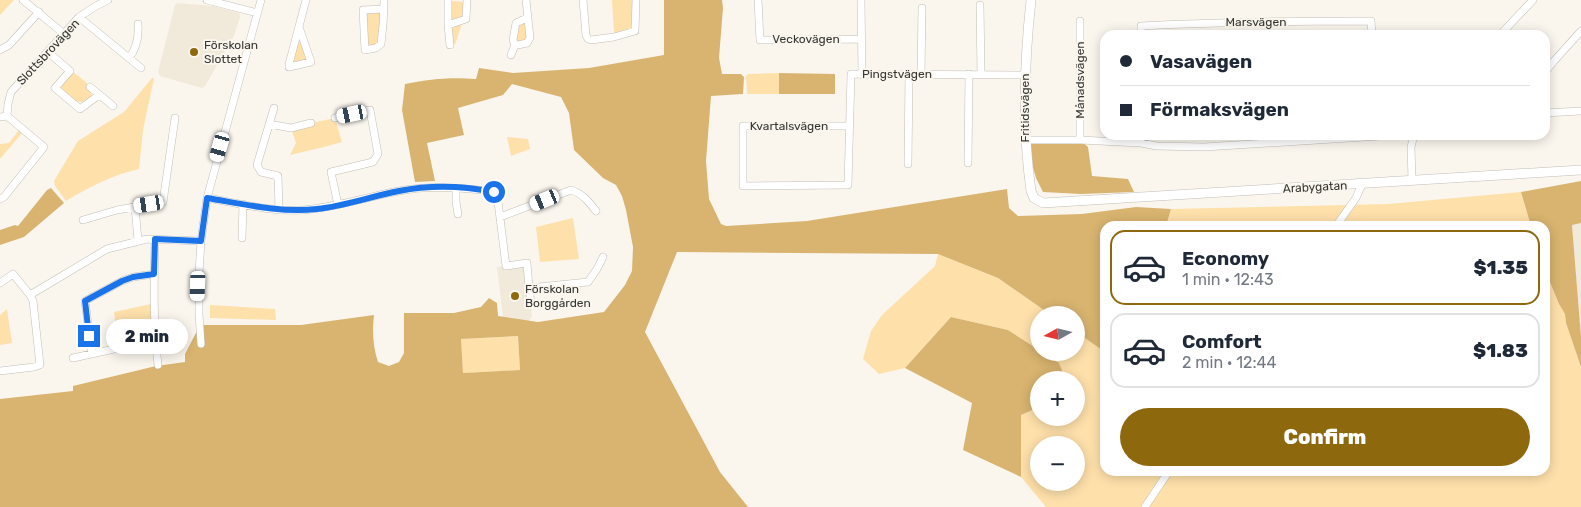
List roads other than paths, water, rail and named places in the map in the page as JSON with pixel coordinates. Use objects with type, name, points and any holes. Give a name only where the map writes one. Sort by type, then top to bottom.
[{"type":"street","points":[[23,0],[64,34]]},
{"type":"street","name":"Slottsbrovägen","points":[[4,117],[11,92],[79,17],[108,0]]},
{"type":"street","points":[[207,0],[257,13]]},
{"type":"street","points":[[202,344],[198,298],[201,241],[207,198],[261,0]]},
{"type":"street","points":[[299,27],[311,62],[289,67],[289,64],[306,0]]},
{"type":"street","points":[[384,0],[384,9],[381,44],[376,48],[366,50],[363,10],[384,9]]},
{"type":"street","points":[[448,0],[450,46]]},
{"type":"street","points":[[448,26],[465,20],[467,17],[467,0]]},
{"type":"street","points":[[515,45],[530,41],[526,0]]},
{"type":"street","points":[[583,0],[586,35],[591,40],[614,37],[635,31],[636,0]]},
{"type":"street","name":"Veckovägen","points":[[758,0],[760,40],[861,39]]},
{"type":"street","points":[[861,0],[862,74]]},
{"type":"street","name":"Fritidsvägen","points":[[1031,0],[1024,74],[1025,140],[1031,191],[1034,198],[1038,201],[1049,203]]},
{"type":"street","points":[[1505,30],[1533,0]]},
{"type":"street","points":[[980,5],[981,75]]},
{"type":"street","points":[[921,74],[922,8]]},
{"type":"street","points":[[0,50],[9,45],[39,12]]},
{"type":"street","points":[[79,17],[141,68]]},
{"type":"street","points":[[511,55],[515,45],[516,23],[527,18]]},
{"type":"street","name":"Månadsvägen","points":[[1080,21],[1080,140]]},
{"type":"street","name":"Marsvägen","points":[[1140,30],[1140,26],[1223,22],[1371,21],[1372,30]]},
{"type":"street","points":[[129,58],[135,50],[139,32],[138,24]]},
{"type":"street","points":[[1550,65],[1581,31]]},
{"type":"street","points":[[48,52],[70,71],[55,88],[80,109],[99,95]]},
{"type":"street","name":"Pingstvägen","points":[[848,185],[851,74],[1024,74]]},
{"type":"street","points":[[908,164],[909,74]]},
{"type":"street","points":[[968,163],[969,74]]},
{"type":"street","points":[[90,87],[113,106]]},
{"type":"street","points":[[274,108],[257,165],[261,172],[278,176],[279,210]]},
{"type":"street","points":[[335,118],[370,110],[378,154],[373,162],[331,172],[338,205]]},
{"type":"street","points":[[1550,113],[1581,111]]},
{"type":"street","points":[[0,199],[4,197],[44,147],[4,117]]},
{"type":"street","points":[[83,220],[117,210],[163,202],[175,118]]},
{"type":"street","points":[[270,124],[291,128],[311,123]]},
{"type":"street","name":"Kvartalsvägen","points":[[848,185],[743,186],[743,126],[850,126]]},
{"type":"street","points":[[1025,140],[1080,140],[1141,143],[1157,146],[1204,147],[1307,140]]},
{"type":"street","points":[[1412,140],[1412,180]]},
{"type":"street","name":"Arabygatan","points":[[1049,203],[1581,170]]},
{"type":"street","points":[[1339,221],[1359,193],[1362,184]]},
{"type":"street","points":[[207,198],[279,210],[300,210],[338,205],[411,189],[456,188],[496,192],[506,266],[527,263],[531,304]]},
{"type":"street","points":[[456,188],[458,214]]},
{"type":"street","points":[[500,217],[571,190],[577,191],[588,200],[596,211]]},
{"type":"street","points":[[242,238],[243,204]]},
{"type":"street","points":[[135,207],[138,240]]},
{"type":"street","points":[[155,239],[155,340],[158,365]]},
{"type":"street","points":[[30,295],[107,249],[138,240],[201,241]]},
{"type":"street","points":[[529,288],[588,282],[603,257]]},
{"type":"street","points":[[0,283],[13,274],[33,301],[40,364],[34,367],[0,371]]},
{"type":"street","points":[[92,354],[85,301],[122,281],[133,277],[154,274]]},
{"type":"street","points":[[73,358],[155,340]]},
{"type":"street","points":[[1145,507],[1165,476]]},
{"type":"place","name":"Förskolan Slottet","points":[[194,52]]},
{"type":"place","name":"Förskolan Borggården","points":[[515,296]]}]
